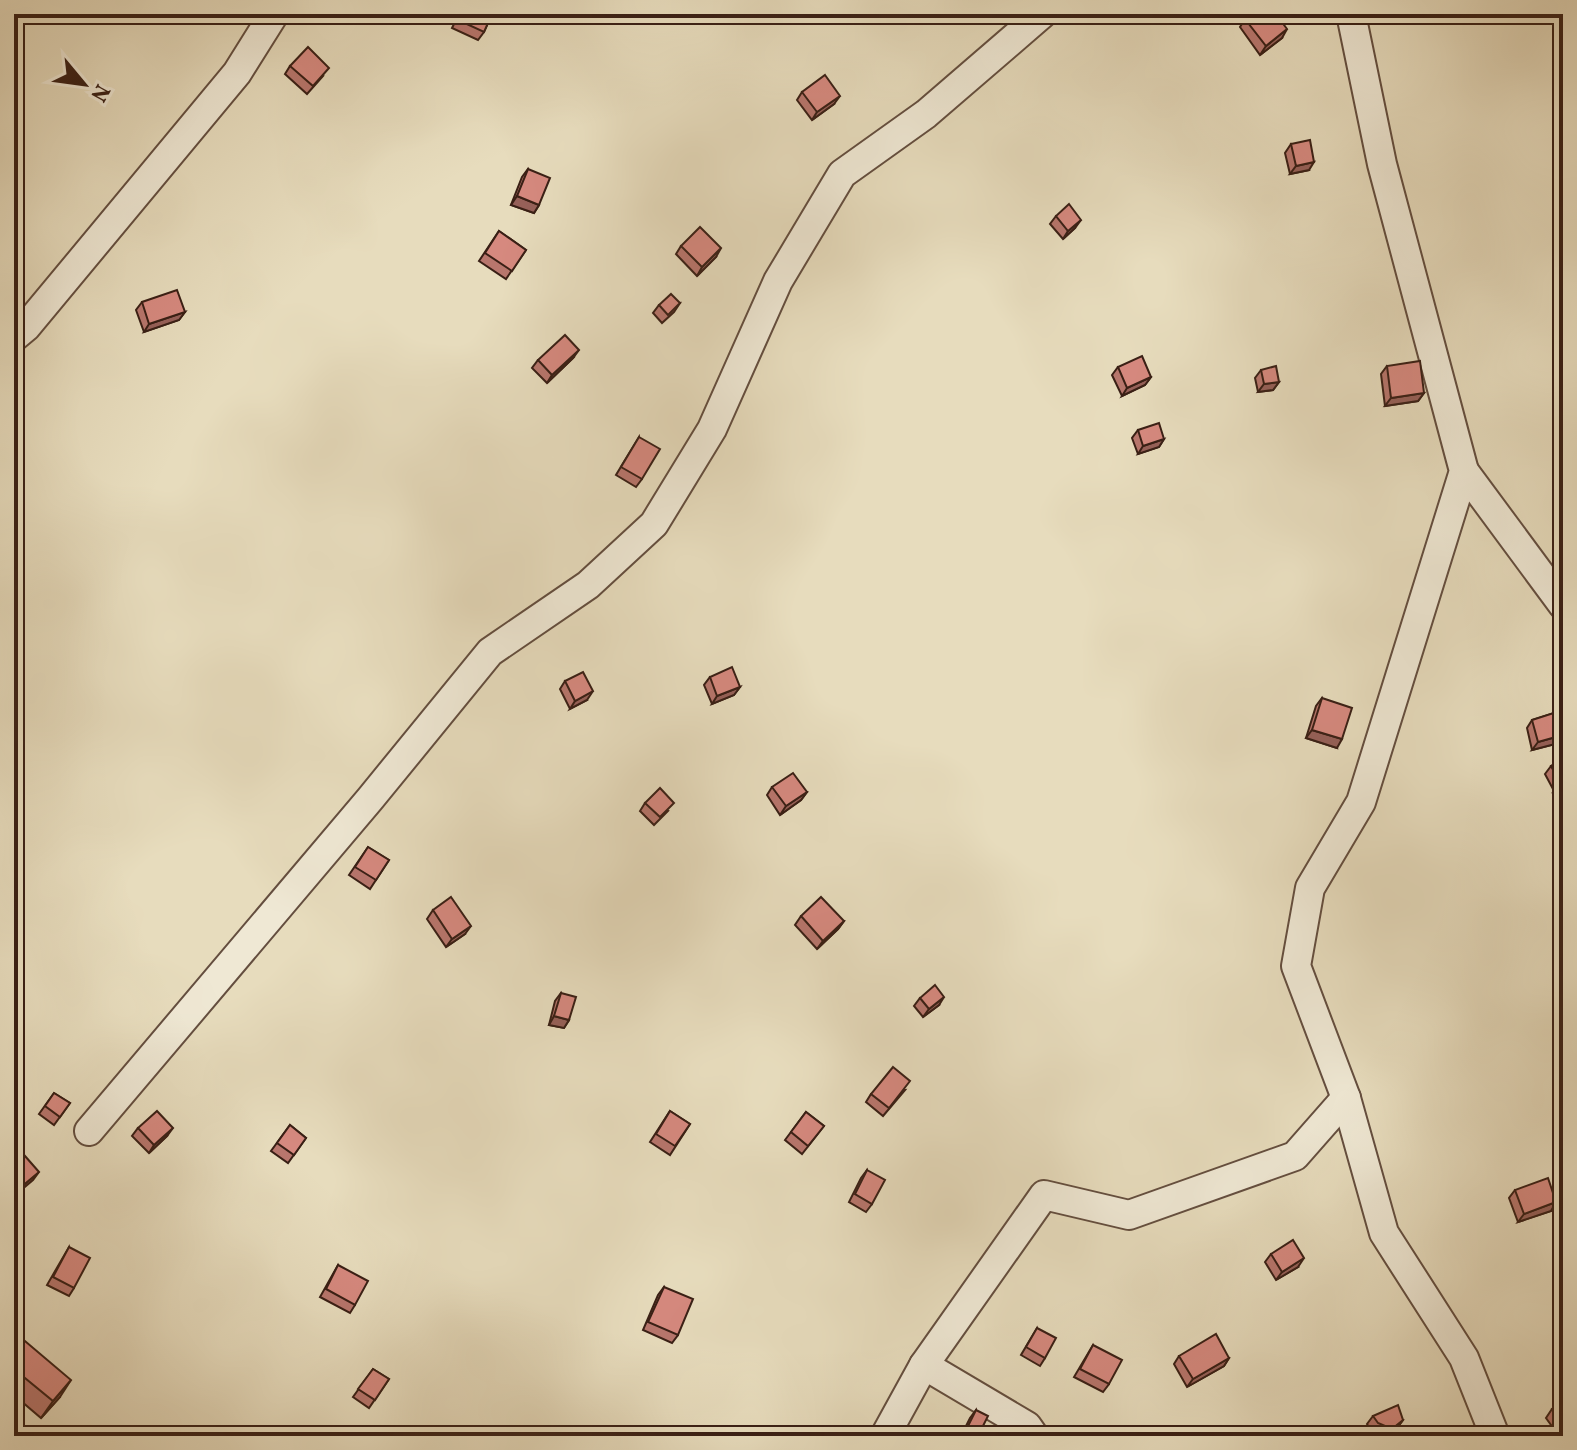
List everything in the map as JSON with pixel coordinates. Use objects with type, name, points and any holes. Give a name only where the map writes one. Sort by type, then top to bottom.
[{"type":"street","points":[[14,337],[26,327],[237,73],[274,14]]},
{"type":"street","points":[[89,1131],[490,652],[588,585],[654,524],[712,429],[778,281],[842,174],[926,114],[1042,14]]},
{"type":"street","points":[[1351,14],[1382,164],[1464,471],[1563,605]]},
{"type":"street","points":[[1464,471],[1361,802],[1310,888],[1296,966],[1346,1098],[1384,1233],[1464,1358],[1495,1436]]},
{"type":"street","points":[[885,1436],[924,1365],[1044,1195],[1129,1215],[1295,1156],[1346,1098]]},
{"type":"street","points":[[924,1365],[1027,1426],[1034,1436]]},
{"type":"building","points":[[461,14],[492,14],[484,32],[458,20]]},
{"type":"building","points":[[1252,14],[1276,14],[1287,29],[1266,46],[1245,19]]},
{"type":"building","points":[[308,47],[329,68],[313,86],[290,66]]},
{"type":"building","points":[[825,75],[840,96],[817,112],[802,92]]},
{"type":"building","points":[[1310,140],[1314,162],[1296,166],[1291,144]]},
{"type":"building","points":[[528,169],[550,178],[539,205],[517,196]]},
{"type":"building","points":[[1069,204],[1081,220],[1068,231],[1056,216]]},
{"type":"building","points":[[700,227],[721,248],[702,267],[681,246]]},
{"type":"building","points":[[499,231],[526,250],[512,271],[485,253]]},
{"type":"building","points":[[177,290],[185,312],[149,324],[142,302]]},
{"type":"building","points":[[671,294],[680,303],[668,315],[659,305]]},
{"type":"building","points":[[565,335],[579,350],[552,375],[538,360]]},
{"type":"building","points":[[1142,356],[1151,377],[1127,388],[1118,367]]},
{"type":"building","points":[[1420,361],[1424,393],[1391,398],[1387,366]]},
{"type":"building","points":[[1276,366],[1279,382],[1264,384],[1261,370]]},
{"type":"building","points":[[1159,423],[1164,439],[1143,446],[1138,430]]},
{"type":"building","points":[[639,437],[660,449],[642,479],[621,467]]},
{"type":"building","points":[[732,667],[740,687],[717,696],[710,677]]},
{"type":"building","points":[[583,672],[593,691],[575,701],[565,681]]},
{"type":"building","points":[[1322,698],[1352,708],[1342,739],[1312,730]]},
{"type":"building","points":[[1563,710],[1563,735],[1538,742],[1532,720]]},
{"type":"building","points":[[1563,760],[1563,781],[1560,783],[1551,766]]},
{"type":"building","points":[[793,773],[807,792],[786,806],[772,787]]},
{"type":"building","points":[[660,788],[674,803],[660,817],[645,803]]},
{"type":"building","points":[[368,847],[389,860],[376,880],[355,867]]},
{"type":"building","points":[[451,897],[471,926],[452,939],[433,910]]},
{"type":"building","points":[[821,897],[844,921],[823,941],[801,916]]},
{"type":"building","points":[[935,985],[944,997],[929,1009],[920,998]]},
{"type":"building","points":[[561,993],[576,997],[569,1020],[554,1016]]},
{"type":"building","points":[[893,1067],[910,1081],[889,1108],[871,1094]]},
{"type":"building","points":[[54,1093],[70,1103],[60,1117],[45,1106]]},
{"type":"building","points":[[157,1111],[173,1128],[154,1145],[138,1128]]},
{"type":"building","points":[[670,1111],[690,1124],[675,1146],[656,1134]]},
{"type":"building","points":[[806,1112],[824,1126],[808,1146],[791,1132]]},
{"type":"building","points":[[290,1125],[306,1138],[294,1155],[277,1143]]},
{"type":"building","points":[[25,1156],[39,1172],[14,1193],[14,1165]]},
{"type":"building","points":[[867,1170],[885,1180],[872,1204],[855,1194]]},
{"type":"building","points":[[1548,1178],[1556,1202],[1524,1214],[1515,1190]]},
{"type":"building","points":[[1293,1240],[1304,1258],[1282,1272],[1271,1254]]},
{"type":"building","points":[[69,1247],[90,1258],[74,1288],[53,1277]]},
{"type":"building","points":[[338,1265],[368,1281],[355,1305],[326,1289]]},
{"type":"building","points":[[664,1287],[693,1299],[678,1335],[648,1322]]},
{"type":"building","points":[[1037,1328],[1056,1338],[1045,1358],[1026,1347]]},
{"type":"building","points":[[1216,1334],[1229,1358],[1193,1379],[1179,1356]]},
{"type":"building","points":[[19,1336],[71,1380],[53,1401],[14,1369],[14,1342]]},
{"type":"building","points":[[1093,1345],[1122,1360],[1109,1384],[1080,1369]]},
{"type":"building","points":[[373,1369],[389,1379],[375,1400],[358,1389]]},
{"type":"building","points":[[1563,1401],[1563,1426],[1552,1409]]},
{"type":"building","points":[[1398,1405],[1403,1420],[1392,1429],[1378,1423],[1373,1416]]},
{"type":"building","points":[[976,1410],[988,1416],[978,1436],[969,1436],[964,1434]]}]
